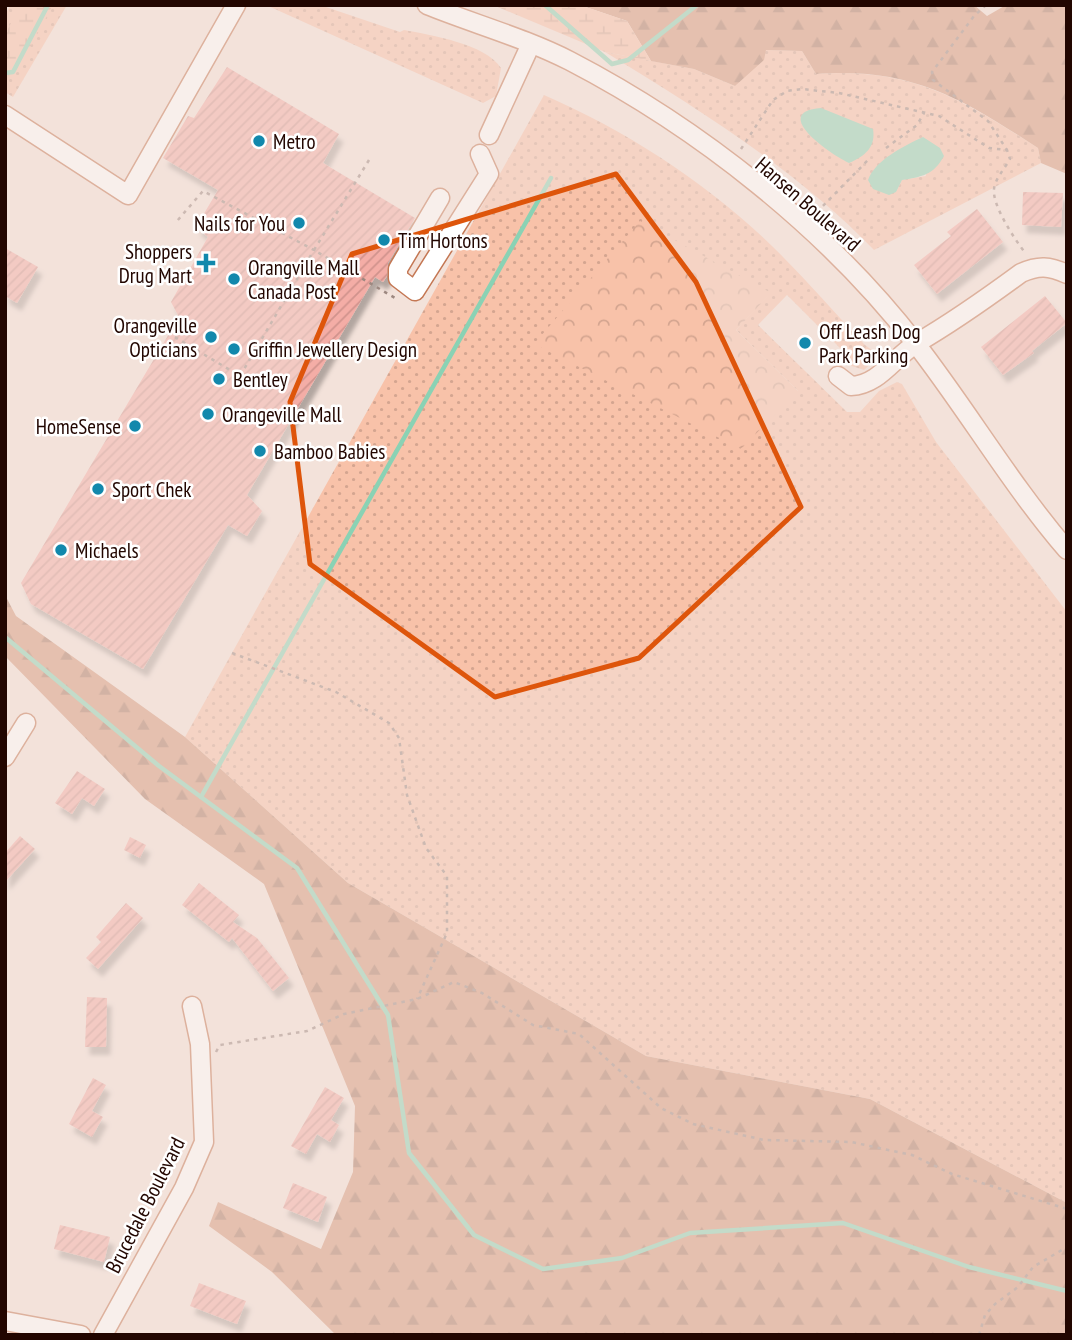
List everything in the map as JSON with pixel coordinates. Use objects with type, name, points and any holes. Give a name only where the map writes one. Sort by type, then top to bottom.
[{"type":"street","points":[[5,115],[128,195],[236,5]]},
{"type":"street","name":"Hansen Boulevard","points":[[427,5],[567,60],[667,116],[805,225],[916,344],[1041,520],[1067,550]]},
{"type":"street","points":[[489,135],[530,46]]},
{"type":"street","points":[[440,198],[398,269],[398,278],[415,290],[489,174],[480,154]]},
{"type":"street","points":[[838,376],[851,386],[865,386],[916,344],[935,335],[1021,273],[1049,266],[1067,274]]},
{"type":"street","points":[[5,757],[26,723]]},
{"type":"street","name":"Brucedale Boulevard","points":[[103,1335],[184,1188],[204,1142],[200,1044],[192,1006]]},
{"type":"street","points":[[5,1321],[81,1335]]},
{"type":"path","points":[[986,5],[974,16],[932,72],[933,80],[988,121],[1007,150],[1010,159],[994,186],[994,200],[1011,234],[1034,268]]},
{"type":"path","points":[[726,163],[743,147],[763,112],[787,91],[802,89],[839,93],[939,116],[989,148],[1007,150]]},
{"type":"path","points":[[886,148],[917,125],[925,112]]},
{"type":"path","points":[[805,225],[870,158]]},
{"type":"path","points":[[153,324],[240,376],[369,160]]},
{"type":"path","points":[[177,221],[203,191],[314,250],[398,300]]},
{"type":"path","points":[[232,653],[336,692],[389,723],[399,738],[407,796],[426,848],[447,876],[447,933],[417,999]]},
{"type":"path","points":[[220,1045],[307,1031],[344,1014],[417,999],[454,982],[482,993],[533,1025],[579,1034],[661,1108],[693,1124],[764,1140],[851,1142],[912,1155],[952,1174],[1067,1209]]},
{"type":"path","points":[[979,1335],[985,1315],[995,1304],[1018,1287],[1033,1267],[1067,1247]]},
{"type":"highlighted area","points":[[616,174],[696,282],[801,507],[639,658],[495,697],[310,564],[290,402],[352,254]]},
{"type":"green space","points":[[11,5],[67,5],[13,97],[5,92],[5,14]]},
{"type":"green space","points":[[20,5],[53,5],[17,72],[5,77],[5,35]]},
{"type":"green space","points":[[266,5],[320,5],[400,32],[404,30],[428,35],[471,47],[494,60],[501,68],[496,96],[483,103]]},
{"type":"green space","points":[[493,5],[580,5],[627,21],[651,61],[605,52]]},
{"type":"green space","points":[[580,5],[974,5],[987,16],[1006,5],[1067,5],[1067,174],[1041,163],[1038,148],[1010,130],[934,90],[908,81],[880,76],[816,74],[802,51],[766,50],[764,60],[735,86],[694,69],[651,61],[627,21]]},
{"type":"green space","points":[[766,50],[802,51],[816,74],[850,73],[908,81],[959,101],[1038,148],[1041,163],[874,250],[845,221],[780,168],[711,119],[605,52],[694,69],[735,86]],"holes":[[[923,137],[926,176],[902,180]]]},
{"type":"green space","points":[[544,95],[606,125],[665,160],[747,223],[796,270],[864,344],[879,356],[864,370],[849,365],[852,360],[787,295],[758,325],[847,412],[860,412],[879,391],[897,382],[902,384],[936,442],[1067,612],[1067,1203],[870,1099],[646,1056],[348,883],[185,737]],"holes":[[[770,293],[736,330],[798,391],[535,344]]]},
{"type":"green space","points":[[640,221],[771,293],[736,330],[798,391],[741,449],[534,344]]},
{"type":"green space","points":[[5,595],[16,616],[185,737],[348,883],[646,1056],[870,1099],[1067,1203],[1067,1335],[336,1335],[272,1272],[209,1226],[218,1202],[321,1249],[353,1172],[355,1106],[264,884],[145,799],[5,656]]},
{"type":"shaded area","points":[[821,108],[873,129],[873,141],[868,150],[849,163],[819,144],[802,125],[801,117],[806,111]]},
{"type":"shaded area","points":[[923,137],[940,148],[944,156],[936,167],[921,176],[902,180],[896,192],[889,195],[873,189],[868,180],[877,166],[891,154]]},
{"type":"building","name":"Orangeville Mall","points":[[227,67],[339,134],[323,163],[415,218],[388,263],[387,276],[383,282],[375,277],[247,495],[262,511],[247,536],[228,525],[143,669],[31,604],[21,583],[179,317],[171,302],[208,237],[196,227],[218,190],[163,158],[188,116],[194,118]]},
{"type":"building","points":[[1023,192],[1063,193],[1061,227],[1022,225]]},
{"type":"building","points":[[977,209],[1003,242],[937,294],[914,265],[951,236],[947,232]]},
{"type":"building","points":[[5,248],[38,267],[17,303],[5,296]]},
{"type":"building","points":[[1045,296],[1067,323],[1032,351],[1034,353],[1003,375],[981,347]]},
{"type":"building","points":[[77,771],[105,789],[94,806],[82,798],[72,814],[55,803]]},
{"type":"building","points":[[20,836],[35,849],[5,882],[5,853]]},
{"type":"building","points":[[130,837],[146,845],[140,858],[124,850]]},
{"type":"building","points":[[199,883],[239,915],[233,922],[257,938],[289,978],[273,991],[232,938],[229,942],[182,905]]},
{"type":"building","points":[[126,903],[143,918],[98,969],[86,958],[101,942],[96,937]]},
{"type":"building","points":[[87,997],[107,998],[106,1047],[85,1047]]},
{"type":"building","points":[[93,1078],[106,1085],[92,1111],[103,1117],[92,1137],[69,1124]]},
{"type":"building","points":[[325,1087],[344,1098],[331,1120],[339,1125],[330,1142],[317,1134],[306,1154],[291,1146]]},
{"type":"building","points":[[293,1183],[327,1197],[318,1222],[283,1208]]},
{"type":"building","points":[[60,1225],[110,1237],[104,1262],[54,1249]]},
{"type":"building","points":[[199,1283],[246,1301],[237,1324],[190,1306]]},
{"type":"waterway","points":[[5,73],[13,72],[48,5]]},
{"type":"waterway","points":[[545,5],[612,64],[628,60],[697,5]]},
{"type":"waterway","points":[[201,797],[551,178]]},
{"type":"waterway","points":[[5,637],[159,766],[297,868],[388,1015],[409,1153],[474,1235],[543,1269],[622,1258],[690,1233],[843,1223],[969,1267],[1067,1291]]},
{"type":"place","name":"Metro","points":[[259,141]]},
{"type":"place","name":"Nails for You","points":[[299,223]]},
{"type":"place","name":"Tim Hortons","points":[[384,240]]},
{"type":"place","name":"Shoppers Drug Mart","points":[[206,263]]},
{"type":"place","name":"Orangville Mall Canada Post","points":[[234,279]]},
{"type":"place","name":"Orangeville Opticians","points":[[211,337]]},
{"type":"place","name":"Off Leash Dog Park Parking","points":[[805,343]]},
{"type":"place","name":"Griffin Jewellery Design","points":[[234,349]]},
{"type":"place","name":"Bentley","points":[[219,379]]},
{"type":"place","name":"Orangeville Mall","points":[[208,414]]},
{"type":"place","name":"HomeSense","points":[[135,426]]},
{"type":"place","name":"Bamboo Babies","points":[[260,451]]},
{"type":"place","name":"Sport Chek","points":[[98,489]]},
{"type":"place","name":"Michaels","points":[[61,550]]}]
